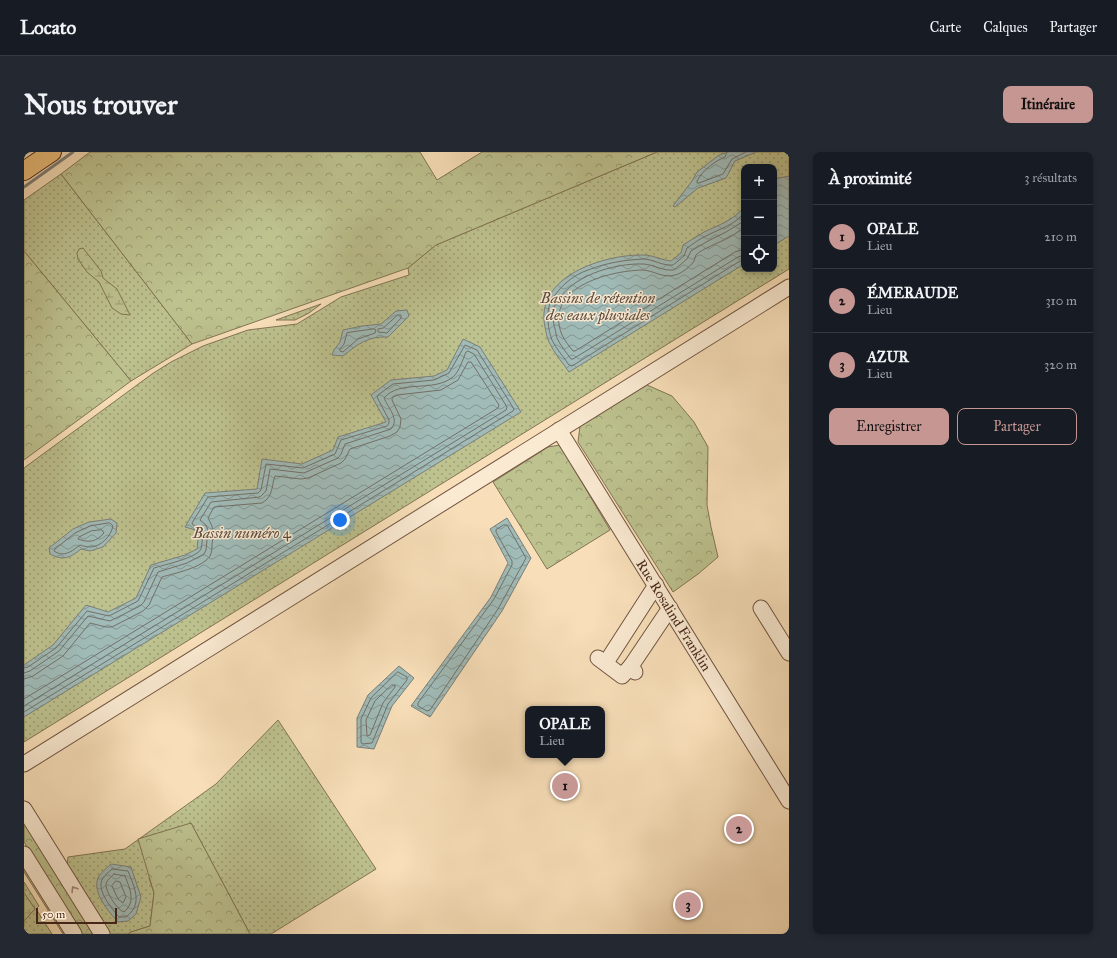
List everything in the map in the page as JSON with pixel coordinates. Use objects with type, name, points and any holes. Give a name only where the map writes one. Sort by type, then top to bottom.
[{"type":"main road","points":[[24,171],[52,152]]},
{"type":"street","points":[[24,764],[789,287]]},
{"type":"street","name":"Rue Rosalind Franklin","points":[[560,430],[789,801]]},
{"type":"street","points":[[656,585],[603,659],[622,676],[633,669],[670,608]]},
{"type":"street","points":[[760,608],[789,653]]},
{"type":"street","points":[[24,809],[102,934]]},
{"type":"street","points":[[24,854],[74,934]]},
{"type":"green space","points":[[90,152],[420,152],[437,180],[482,152],[657,152],[436,245],[408,268],[192,344],[61,174]]},
{"type":"green space","points":[[657,152],[789,152],[789,269],[24,742],[24,468],[152,374],[171,362],[203,346],[248,330],[297,324],[341,297],[409,275],[408,268],[436,245]]},
{"type":"green space","points":[[61,174],[192,344],[131,381],[24,251],[24,200]]},
{"type":"green space","points":[[83,248],[101,271],[103,278],[117,289],[130,315],[121,314],[112,308],[99,282],[87,272],[78,259],[77,253],[79,249]]},
{"type":"green space","points":[[24,251],[131,381],[24,460]]},
{"type":"green space","points":[[321,304],[309,313],[295,320],[276,320]]},
{"type":"green space","points":[[647,385],[672,396],[694,422],[708,447],[707,505],[718,557],[673,592],[578,442],[580,426]]},
{"type":"green space","points":[[560,445],[610,530],[547,569],[493,482],[548,447]]},
{"type":"green space","points":[[278,720],[376,869],[271,934],[250,934],[191,823],[149,878],[154,893],[150,926],[128,934],[110,934],[67,866],[68,857],[125,849],[216,784]]},
{"type":"green space","points":[[24,816],[96,934],[81,934],[24,842]]},
{"type":"green space","points":[[191,823],[250,934],[128,934],[150,926],[154,893],[138,839]]},
{"type":"green space","points":[[24,861],[69,934],[63,934],[24,872]]},
{"type":"green space","points":[[24,882],[39,906],[36,909],[52,934],[24,934],[24,921],[35,909],[24,893]]},
{"type":"green space","points":[[24,893],[35,909],[24,921]]},
{"type":"water","points":[[728,152],[756,152],[735,161],[726,178],[698,188],[675,207],[673,206],[697,172],[719,155]]},
{"type":"water","points":[[789,176],[789,236],[777,243],[777,200],[777,178]]},
{"type":"water","name":"Bassins de rétention des eaux pluviales","points":[[741,211],[741,266],[569,372],[551,346],[545,327],[544,309],[550,294],[561,282],[576,272],[593,264],[611,259],[644,255],[671,261],[681,253],[683,245],[704,232],[731,219]]},
{"type":"water","points":[[407,310],[409,316],[388,337],[369,339],[343,356],[332,355],[340,342],[343,330],[381,324],[396,311]]},
{"type":"water","name":"Bassin numéro 4","points":[[463,339],[480,347],[521,412],[24,717],[24,665],[53,645],[86,605],[108,612],[136,598],[151,565],[185,555],[197,549],[199,531],[185,527],[205,493],[257,489],[262,459],[302,464],[333,450],[338,437],[386,422],[371,395],[391,380],[434,376],[447,370]]},
{"type":"water","points":[[507,518],[531,558],[502,611],[430,717],[411,706],[491,597],[508,563],[490,529]]},
{"type":"water","points":[[111,519],[117,523],[116,533],[103,547],[90,551],[81,549],[66,558],[50,554],[49,548],[73,529],[89,522]]},
{"type":"water","points":[[399,666],[414,678],[392,706],[374,749],[357,747],[357,718],[368,695]]},
{"type":"water","points":[[111,864],[131,867],[141,897],[136,914],[128,921],[118,922],[102,902],[97,890],[99,876]]},
{"type":"waterway","points":[[24,187],[73,152]]},
{"type":"place","name":"OPALE","points":[[565,786]]},
{"type":"place","name":"ÉMERAUDE","points":[[739,829]]},
{"type":"place","name":"AZUR","points":[[688,905]]}]
